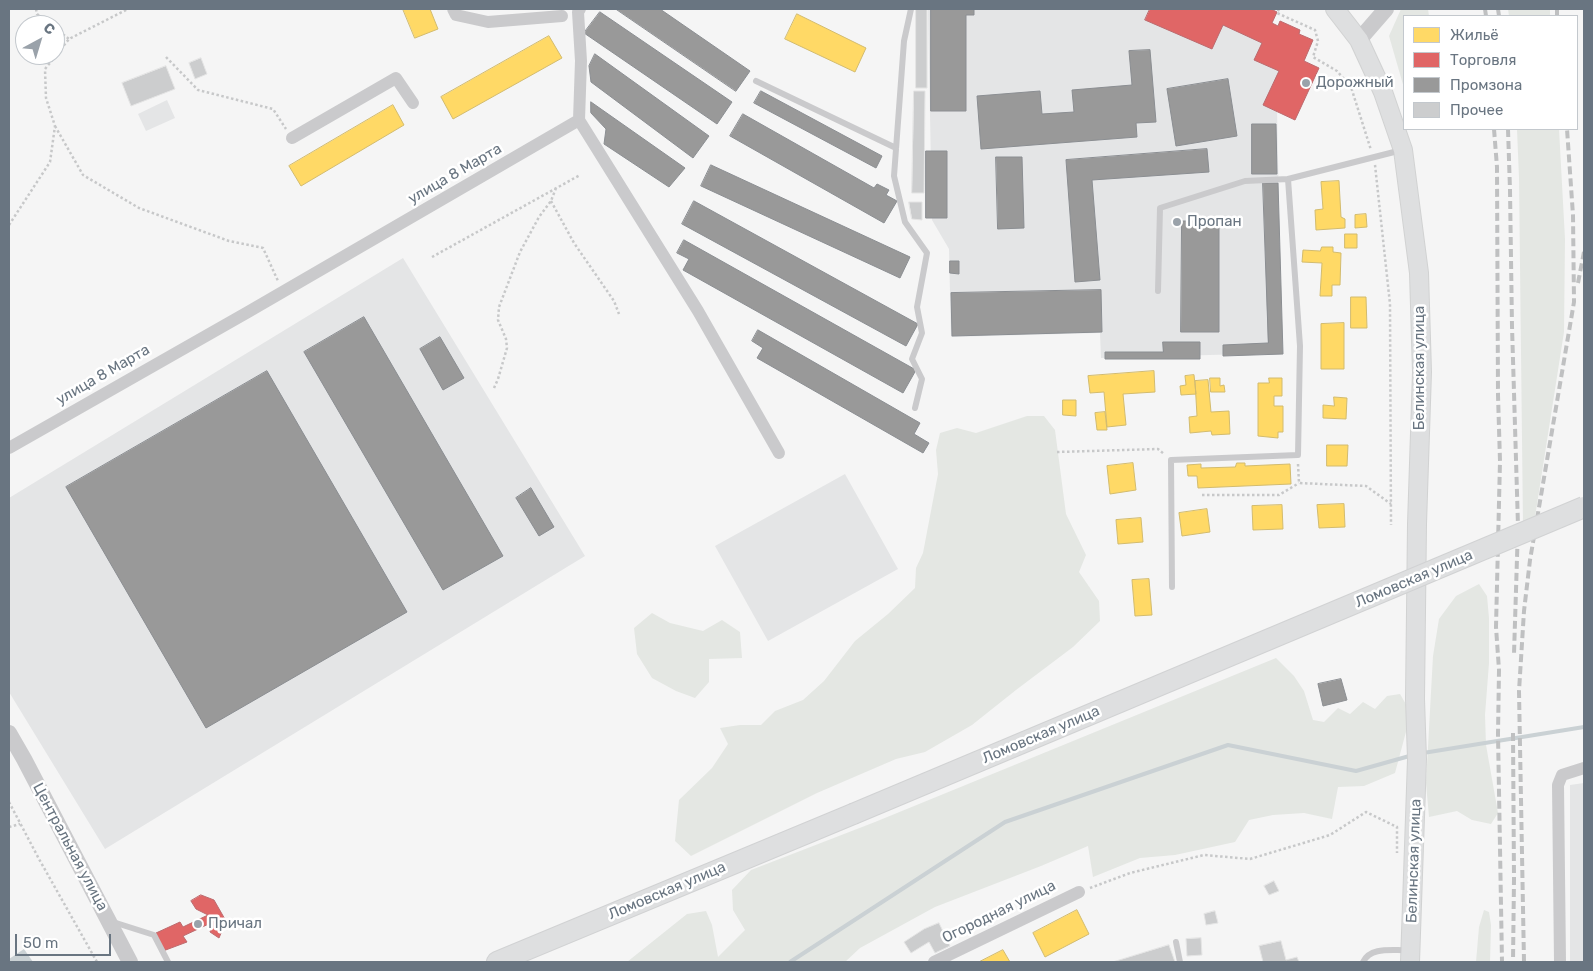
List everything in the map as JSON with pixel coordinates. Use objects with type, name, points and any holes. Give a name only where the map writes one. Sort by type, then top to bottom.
[{"type":"main road","name":"Белинская улица","points":[[1335,9],[1359,40],[1383,92],[1403,150],[1419,273],[1422,372],[1417,524],[1415,699],[1417,753],[1410,956]]},
{"type":"main road","name":"Ломовская улица","points":[[497,962],[1584,507]]},
{"type":"street","points":[[453,9],[456,15],[488,22],[562,16]]},
{"type":"street","points":[[580,9],[578,12],[582,61],[579,120],[698,311],[779,452]]},
{"type":"street","points":[[1359,40],[1386,9]]},
{"type":"street","points":[[292,138],[396,78],[413,103]]},
{"type":"street","name":"улица 8 Марта","points":[[9,448],[284,292],[579,120]]},
{"type":"street","name":"Центральная улица","points":[[9,733],[130,962]]},
{"type":"street","points":[[1560,962],[1558,785],[1562,775],[1584,768]]},
{"type":"street","name":"Огородная улица","points":[[934,962],[1079,892]]},
{"type":"lane","points":[[912,9],[904,41],[894,176],[905,222],[927,253],[917,307],[922,333],[912,359],[922,379],[915,408]]},
{"type":"lane","points":[[756,81],[896,148]]},
{"type":"lane","points":[[1158,291],[1160,208],[1245,181],[1288,179],[1403,150]]},
{"type":"lane","points":[[1172,587],[1171,460],[1298,455],[1300,346],[1288,179]]},
{"type":"lane","points":[[109,921],[154,935],[168,962]]},
{"type":"lane","points":[[1176,942],[1180,962]]},
{"type":"lane","points":[[1363,962],[1370,953],[1376,951],[1410,956]]},
{"type":"path","points":[[116,15],[119,9]]},
{"type":"path","points":[[128,9],[69,38],[45,70],[46,98],[55,126],[83,175],[139,208],[229,241],[263,248],[284,292]]},
{"type":"path","points":[[1278,9],[1277,13],[1315,30],[1318,41],[1313,57],[1337,71],[1351,87],[1376,167],[1390,304],[1391,525]]},
{"type":"path","points":[[65,35],[69,38]]},
{"type":"path","points":[[166,57],[198,90],[273,109],[292,138]]},
{"type":"path","points":[[9,225],[50,162],[55,126]]},
{"type":"path","points":[[432,257],[580,174]]},
{"type":"path","points":[[494,388],[506,348],[506,339],[498,320],[499,307],[520,252],[539,217],[551,201],[556,188]]},
{"type":"path","points":[[551,201],[574,243],[614,300],[619,314]]},
{"type":"path","points":[[1057,452],[1158,449],[1171,460]]},
{"type":"path","points":[[1298,455],[1299,483]]},
{"type":"path","points":[[1202,495],[1279,494],[1299,483],[1366,486],[1391,504]]},
{"type":"path","points":[[9,802],[97,962]]},
{"type":"path","points":[[1079,892],[1130,873],[1204,855],[1250,859],[1330,835],[1366,812],[1397,827],[1398,855]]},
{"type":"path","points":[[9,827],[20,824]]},
{"type":"shaded area","points":[[928,9],[1218,9],[1304,49],[1277,109],[1282,353],[1101,358],[1100,333],[951,337],[949,249],[932,220]]},
{"type":"shaded area","points":[[1401,9],[1428,9],[1429,15],[1403,15],[1403,85],[1389,36]]},
{"type":"shaded area","points":[[1508,9],[1550,9],[1550,15],[1509,15]]},
{"type":"shaded area","points":[[167,100],[175,118],[146,131],[138,114]]},
{"type":"shaded area","points":[[1517,130],[1559,130],[1565,239],[1564,332],[1535,517],[1523,526]]},
{"type":"shaded area","points":[[403,258],[585,556],[105,849],[9,692],[9,498]]},
{"type":"shaded area","points":[[1027,416],[1044,416],[1055,430],[1066,514],[1086,555],[1079,572],[1099,601],[1100,621],[1073,647],[972,725],[925,752],[896,759],[817,793],[691,856],[675,841],[679,800],[712,768],[728,744],[720,728],[740,725],[761,725],[775,711],[803,700],[824,681],[855,641],[888,614],[915,588],[916,568],[923,553],[938,474],[936,450],[940,433],[957,428],[976,433]]},
{"type":"shaded area","points":[[845,474],[898,569],[768,641],[715,546]]},
{"type":"shaded area","points":[[1479,584],[1487,596],[1489,618],[1489,663],[1485,715],[1486,745],[1498,813],[1491,824],[1472,820],[1457,811],[1429,817],[1426,783],[1433,656],[1439,619],[1456,596]]},
{"type":"shaded area","points":[[652,613],[670,623],[703,631],[722,620],[740,632],[742,658],[709,659],[709,682],[695,698],[676,691],[652,678],[637,654],[634,628]]},
{"type":"shaded area","points":[[1276,658],[1294,676],[1304,691],[1313,720],[1324,722],[1338,708],[1350,714],[1363,702],[1375,709],[1387,696],[1400,694],[1411,713],[1395,773],[1364,786],[1338,787],[1332,819],[1304,813],[1273,815],[1249,820],[1235,842],[1175,855],[1140,858],[1093,877],[1088,846],[935,907],[860,948],[845,962],[627,962],[687,914],[706,911],[712,925],[718,957],[745,930],[733,910],[732,890],[751,870],[875,822]]},
{"type":"shaded area","points":[[1584,783],[1584,962],[1570,962],[1570,785]]},
{"type":"shaded area","points":[[1484,910],[1489,912],[1491,925],[1490,962],[1476,962],[1479,927]]},
{"type":"shaded area","points":[[24,949],[33,962],[9,962],[9,959]]},
{"type":"building: Жильё","points":[[403,9],[430,9],[438,29],[415,38]]},
{"type":"building: Жильё","points":[[797,14],[866,48],[855,72],[785,39]]},
{"type":"building: Жильё","points":[[549,36],[562,58],[453,119],[441,97]]},
{"type":"building: Жильё","points":[[393,105],[404,125],[301,186],[289,166]]},
{"type":"building: Жильё","points":[[1339,181],[1341,217],[1345,219],[1345,228],[1316,230],[1315,210],[1323,209],[1321,182]]},
{"type":"building: Жильё","points":[[1366,214],[1367,227],[1355,228],[1355,215]]},
{"type":"building: Жильё","points":[[1345,234],[1357,234],[1357,248],[1345,248]]},
{"type":"building: Жильё","points":[[1322,247],[1333,247],[1333,252],[1341,253],[1340,285],[1332,285],[1332,296],[1320,296],[1322,263],[1302,262],[1303,250],[1320,251]]},
{"type":"building: Жильё","points":[[1351,297],[1366,297],[1367,328],[1351,328]]},
{"type":"building: Жильё","points":[[1344,323],[1344,369],[1321,369],[1321,324]]},
{"type":"building: Жильё","points":[[1154,371],[1155,392],[1123,394],[1126,425],[1107,427],[1104,392],[1090,393],[1088,376]]},
{"type":"building: Жильё","points":[[1194,375],[1196,394],[1181,395],[1180,386],[1186,385],[1185,376]]},
{"type":"building: Жильё","points":[[1210,378],[1220,378],[1220,386],[1224,385],[1225,392],[1211,392]]},
{"type":"building: Жильё","points":[[1269,378],[1282,378],[1282,396],[1274,396],[1274,406],[1283,406],[1283,432],[1278,432],[1278,438],[1258,436],[1258,383],[1269,383]]},
{"type":"building: Жильё","points":[[1208,380],[1211,412],[1229,411],[1230,434],[1212,435],[1211,431],[1190,433],[1189,417],[1197,416],[1195,381]]},
{"type":"building: Жильё","points":[[1334,397],[1347,398],[1346,419],[1323,418],[1323,405],[1334,406]]},
{"type":"building: Жильё","points":[[1063,400],[1076,400],[1076,416],[1063,415]]},
{"type":"building: Жильё","points":[[1105,412],[1107,430],[1097,430],[1095,413]]},
{"type":"building: Жильё","points":[[1327,445],[1348,445],[1347,466],[1327,466]]},
{"type":"building: Жильё","points":[[1133,463],[1136,490],[1110,494],[1107,466]]},
{"type":"building: Жильё","points":[[1237,463],[1245,463],[1245,466],[1290,464],[1291,484],[1198,488],[1197,476],[1188,476],[1187,465],[1201,464],[1201,468],[1235,467]]},
{"type":"building: Жильё","points":[[1344,504],[1345,527],[1319,528],[1317,505]]},
{"type":"building: Жильё","points":[[1282,505],[1283,529],[1253,530],[1252,506]]},
{"type":"building: Жильё","points":[[1207,509],[1210,532],[1182,536],[1179,513]]},
{"type":"building: Жильё","points":[[1141,518],[1143,542],[1118,544],[1116,520]]},
{"type":"building: Жильё","points":[[1149,579],[1152,615],[1135,616],[1132,580]]},
{"type":"building: Жильё","points":[[1077,910],[1089,934],[1045,957],[1033,933]]},
{"type":"building: Жильё","points":[[1003,950],[1010,962],[979,962]]},
{"type":"building: Торговля","points":[[1150,9],[1271,9],[1277,12],[1272,23],[1278,26],[1280,21],[1300,30],[1299,34],[1313,40],[1304,61],[1319,68],[1295,120],[1263,105],[1279,71],[1254,60],[1262,43],[1223,25],[1212,49],[1145,20]]},
{"type":"building: Торговля","name":"Причал","points":[[201,895],[214,900],[226,921],[219,938],[210,932],[213,922],[183,936],[187,942],[163,951],[156,933],[180,922],[183,927],[208,915],[196,909],[191,901]]},
{"type":"building: Промзона","points":[[616,9],[660,9],[750,71],[736,91]]},
{"type":"building: Промзона","points":[[931,9],[974,9],[974,15],[966,15],[966,111],[931,111]]},
{"type":"building: Промзона","points":[[600,12],[732,102],[717,124],[584,33]]},
{"type":"building: Промзона","points":[[1150,50],[1156,122],[1136,123],[1137,137],[981,149],[977,96],[1040,91],[1042,114],[1074,112],[1072,90],[1132,85],[1129,51]]},
{"type":"building: Промзона","points":[[595,54],[709,136],[693,158],[591,82],[589,66]]},
{"type":"building: Промзона","points":[[1228,79],[1237,136],[1176,146],[1167,89]]},
{"type":"building: Промзона","points":[[761,91],[882,156],[876,168],[754,103]]},
{"type":"building: Промзона","points":[[591,102],[685,168],[669,187],[604,144],[606,129],[591,113]]},
{"type":"building: Промзона","points":[[743,114],[874,188],[877,184],[889,190],[886,195],[897,201],[884,223],[730,136]]},
{"type":"building: Промзона","points":[[1252,124],[1276,124],[1277,174],[1252,174]]},
{"type":"building: Промзона","points":[[1207,149],[1209,172],[1092,180],[1100,280],[1075,282],[1066,160]]},
{"type":"building: Промзона","points":[[926,151],[947,151],[947,218],[926,218]]},
{"type":"building: Промзона","points":[[996,157],[1022,157],[1024,228],[998,229]]},
{"type":"building: Промзона","points":[[711,165],[910,257],[900,278],[701,186]]},
{"type":"building: Промзона","points":[[1263,183],[1278,183],[1283,354],[1223,356],[1223,345],[1268,343]]},
{"type":"building: Промзона","points":[[694,201],[918,324],[906,346],[682,224]]},
{"type":"building: Промзона","points":[[1182,221],[1219,221],[1219,332],[1181,332]]},
{"type":"building: Промзона","points":[[684,240],[916,370],[903,393],[683,270],[689,259],[677,253]]},
{"type":"building: Промзона","points":[[950,261],[959,261],[959,274],[950,273]]},
{"type":"building: Промзона","points":[[1101,290],[1102,332],[952,336],[951,293]]},
{"type":"building: Промзона","points":[[364,317],[503,556],[443,590],[304,352]]},
{"type":"building: Промзона","points":[[758,330],[920,423],[914,434],[929,443],[923,453],[757,358],[763,348],[752,341]]},
{"type":"building: Промзона","points":[[440,337],[464,378],[443,390],[420,349]]},
{"type":"building: Промзона","points":[[1163,342],[1200,342],[1200,359],[1105,359],[1105,352],[1163,352]]},
{"type":"building: Промзона","points":[[267,371],[407,612],[206,728],[66,487]]},
{"type":"building: Промзона","points":[[531,488],[554,527],[539,536],[516,498]]},
{"type":"building: Промзона","points":[[1341,679],[1347,700],[1323,706],[1318,684]]},
{"type":"building: Прочее","points":[[916,9],[927,9],[927,88],[916,88]]},
{"type":"building: Прочее","points":[[201,58],[207,74],[195,79],[189,63]]},
{"type":"building: Прочее","points":[[166,66],[175,89],[131,106],[122,83]]},
{"type":"building: Прочее","points":[[914,91],[925,91],[924,193],[912,193]]},
{"type":"building: Прочее","points":[[909,202],[922,202],[922,220],[912,219]]},
{"type":"building: Прочее","points":[[1274,881],[1279,891],[1269,895],[1264,886]]},
{"type":"building: Прочее","points":[[1215,911],[1218,923],[1206,925],[1204,914]]},
{"type":"building: Прочее","points":[[939,923],[950,946],[935,953],[929,942],[911,953],[904,942],[924,929]]},
{"type":"building: Прочее","points":[[1201,938],[1202,955],[1187,956],[1186,939]]},
{"type":"building: Прочее","points":[[1281,941],[1286,960],[1297,957],[1299,962],[1263,962],[1259,946]]},
{"type":"building: Прочее","points":[[1169,945],[1175,962],[1113,962]]},
{"type":"waterway","points":[[1423,753],[1584,727]]},
{"type":"waterway","points":[[790,962],[1005,822],[1228,745],[1356,771],[1413,755]]},
{"type":"railway","points":[[1485,9],[1486,15]]},
{"type":"railway","points":[[1498,9],[1499,15]]},
{"type":"railway","points":[[1557,9],[1557,15]]},
{"type":"railway","points":[[1494,130],[1497,167],[1500,461],[1496,627],[1499,670],[1498,734],[1502,962]]},
{"type":"railway","points":[[1508,130],[1518,526],[1514,654]]},
{"type":"railway","points":[[1524,962],[1519,691],[1524,611],[1530,560],[1574,302],[1573,215],[1567,130]]},
{"type":"railway","points":[[1578,283],[1584,252]]},
{"type":"railway","points":[[1513,733],[1513,962]]},
{"type":"place","name":"Дорожный","points":[[1306,83]]},
{"type":"place","name":"Пропан","points":[[1177,222]]},
{"type":"place","name":"Причал","points":[[198,924]]}]
